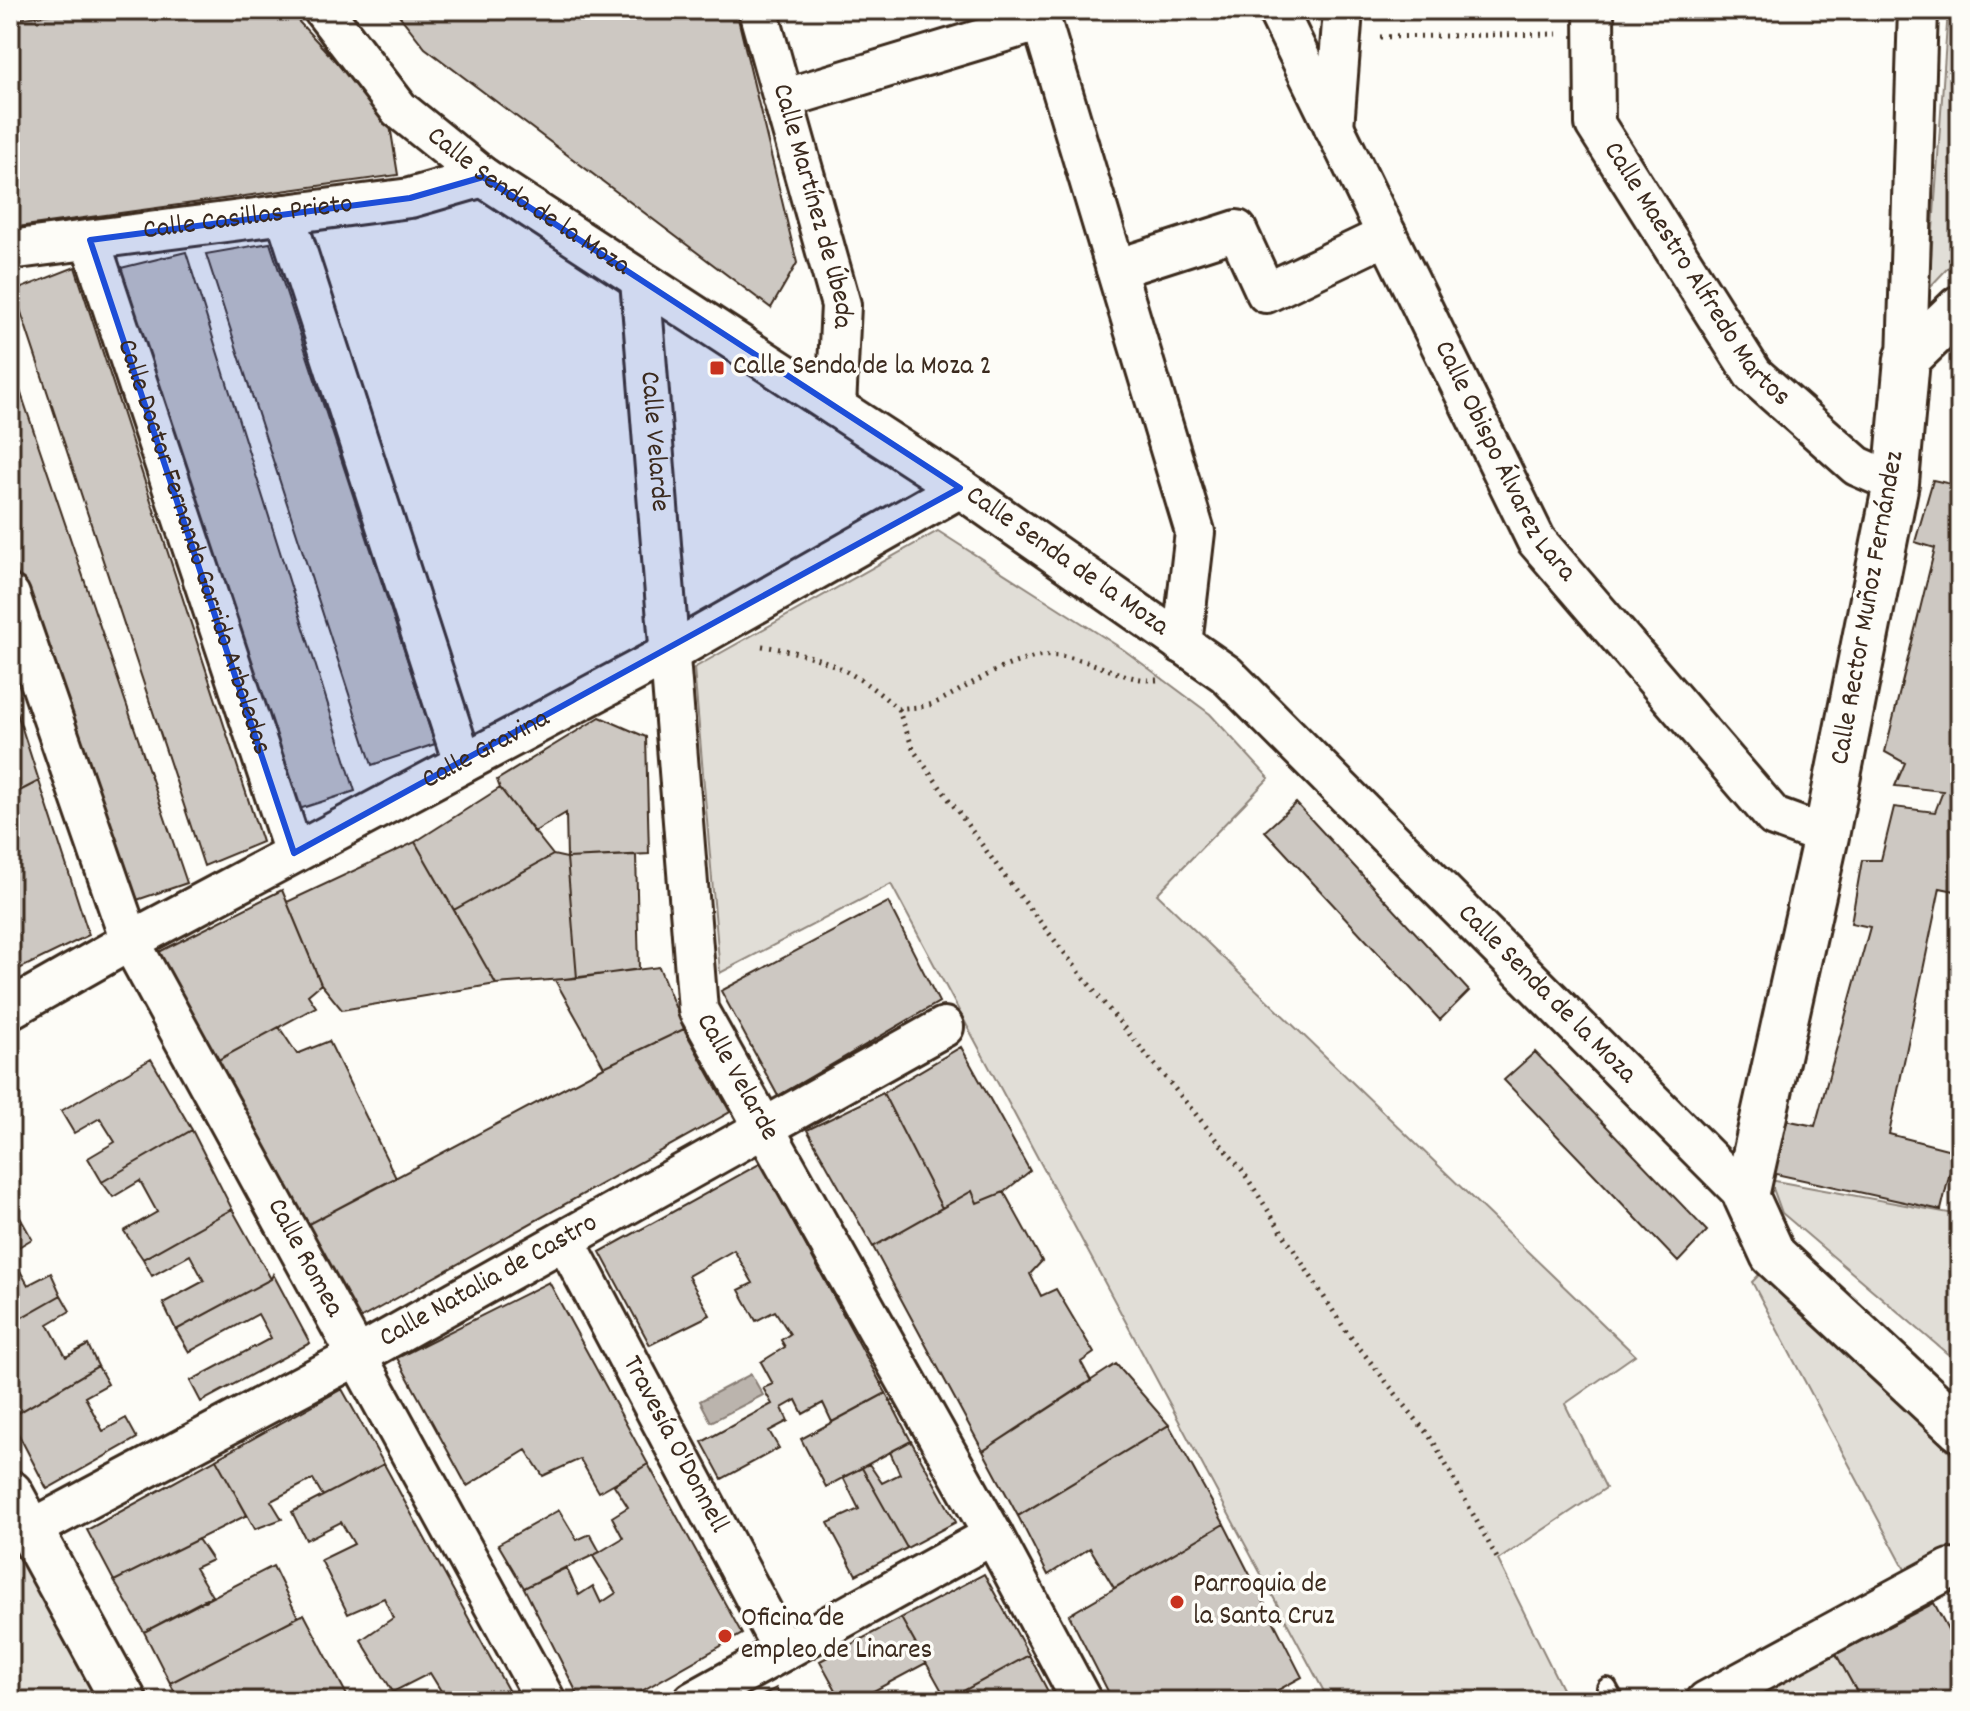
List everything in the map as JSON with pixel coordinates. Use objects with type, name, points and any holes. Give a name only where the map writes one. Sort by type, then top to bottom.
[{"type":"street","name":"Calle Senda de la Moza","points":[[323,10],[399,109],[483,177],[960,488],[1226,674],[1746,1196]]},
{"type":"street","name":"Calle Martínez de Úbeda","points":[[758,10],[841,305],[836,407]]},
{"type":"street","name":"Calle Obispo Álvarez Lara","points":[[1277,10],[1536,540],[1774,817],[1826,836]]},
{"type":"street","name":"Calle Rector Muñoz Fernández","points":[[1746,1196],[1826,836],[1896,483],[1907,359],[1918,10]]},
{"type":"street","points":[[783,99],[1040,16],[1195,532],[1182,644]]},
{"type":"street","name":"Calle Maestro Alfredo Martos","points":[[1594,22],[1595,124],[1753,374],[1857,466],[1896,483]]},
{"type":"street","points":[[1334,127],[1343,24]]},
{"type":"street","name":"Calle Casillas Prieto","points":[[10,250],[410,198],[483,177]]},
{"type":"street","points":[[285,214],[463,763]]},
{"type":"street","points":[[1116,269],[1237,230],[1266,293],[1387,235]]},
{"type":"street","name":"Calle Doctor Fernando Garrido Arboledas","points":[[90,240],[294,853]]},
{"type":"street","name":"Calle Velarde","points":[[640,280],[698,1010],[993,1535],[1082,1701]]},
{"type":"street","points":[[1907,359],[1954,288]]},
{"type":"street","name":"Calle Gravina","points":[[10,1009],[130,941],[668,654],[960,488]]},
{"type":"street","name":"Calle Romea","points":[[10,595],[130,941],[546,1701]]},
{"type":"street","name":"Calle Natalia de Castro","points":[[30,1530],[359,1355],[944,1027]]},
{"type":"street","points":[[1746,1196],[1773,1255],[1960,1429]]},
{"type":"street","name":"Travesía O'Donnell","points":[[565,1240],[783,1651]]},
{"type":"street","points":[[10,1493],[124,1701]]},
{"type":"street","points":[[693,1701],[993,1535]]},
{"type":"street","points":[[1706,1701],[1950,1569],[1960,1571]]},
{"type":"path","points":[[1343,24],[1594,22]]},
{"type":"path","points":[[1954,288],[1960,234]]},
{"type":"path","points":[[752,644],[823,658],[862,677],[898,709],[914,751],[1006,878],[1102,1001],[1242,1170],[1346,1331],[1433,1441],[1498,1560]]},
{"type":"path","points":[[898,709],[932,705],[1001,668],[1039,656],[1076,658],[1146,683],[1163,679]]},
{"type":"highlighted area","points":[[483,177],[960,488],[294,853],[90,240],[410,198]]},
{"type":"shaded area","points":[[1948,10],[1960,10],[1960,255],[1929,288]]},
{"type":"shaded area","points":[[938,531],[1124,650],[1210,714],[1269,778],[1157,894],[1635,1355],[1565,1404],[1606,1488],[1498,1560],[1568,1701],[1329,1701],[891,884],[720,973],[694,668]]},
{"type":"shaded area","points":[[1770,1180],[1960,1215],[1960,1398],[1949,1387],[1957,1362],[1782,1213]]},
{"type":"shaded area","points":[[1769,1265],[1960,1463],[1960,1562],[1910,1579],[1752,1282]]},
{"type":"shaded area","points":[[751,1374],[763,1395],[711,1422],[700,1401]]},
{"type":"shaded area","points":[[10,1524],[107,1701],[10,1701]]},
{"type":"shaded area","points":[[1836,1654],[1862,1701],[1761,1701],[1758,1695]]},
{"type":"building","points":[[80,10],[288,10],[389,119],[398,175],[10,228],[10,20]]},
{"type":"building","points":[[395,10],[736,10],[797,263],[771,308],[425,48]]},
{"type":"building","points":[[270,243],[435,744],[372,765],[206,254]]},
{"type":"building","points":[[186,252],[355,791],[296,810],[121,268]]},
{"type":"building","points":[[75,267],[262,842],[204,866],[14,291]]},
{"type":"building","points":[[10,361],[187,883],[131,902],[10,553]]},
{"type":"building","points":[[1933,480],[1960,486],[1960,892],[1940,888],[1889,1134],[1955,1151],[1941,1210],[1767,1172],[1780,1119],[1815,1126],[1870,927],[1851,923],[1862,860],[1881,860],[1894,807],[1935,812],[1943,791],[1895,786],[1905,763],[1885,752],[1935,548],[1915,542]]},
{"type":"building","points":[[10,691],[39,781],[10,796]]},
{"type":"building","points":[[600,717],[646,737],[649,854],[567,858],[566,813],[534,832],[497,780]]},
{"type":"building","points":[[39,781],[89,935],[11,973],[10,796]]},
{"type":"building","points":[[500,788],[553,855],[454,910],[415,842]]},
{"type":"building","points":[[1296,803],[1469,991],[1440,1020],[1265,831]]},
{"type":"building","points":[[415,842],[496,984],[342,1010],[321,984],[287,902]]},
{"type":"building","points":[[553,855],[567,858],[577,978],[496,984],[454,910]]},
{"type":"building","points":[[636,855],[639,969],[577,978],[567,858]]},
{"type":"building","points":[[282,890],[321,984],[308,995],[316,1007],[209,1065],[149,957]]},
{"type":"building","points":[[888,902],[939,1002],[778,1096],[721,991]]},
{"type":"building","points":[[659,967],[684,1029],[604,1067],[555,980]]},
{"type":"building","points":[[279,1027],[297,1054],[329,1041],[396,1178],[299,1229],[209,1065]]},
{"type":"building","points":[[684,1029],[730,1112],[354,1322],[299,1229],[604,1067]]},
{"type":"building","points":[[961,1047],[1030,1171],[1004,1192],[977,1203],[972,1191],[942,1208],[883,1093]]},
{"type":"building","points":[[1535,1052],[1707,1231],[1678,1262],[1504,1080]]},
{"type":"building","points":[[151,1059],[192,1130],[102,1182],[88,1158],[115,1142],[100,1118],[74,1133],[61,1111]]},
{"type":"building","points":[[883,1093],[942,1208],[873,1247],[807,1130]]},
{"type":"building","points":[[192,1130],[232,1209],[143,1259],[124,1231],[157,1212],[140,1181],[113,1197],[102,1182]]},
{"type":"building","points":[[761,1163],[886,1393],[832,1422],[823,1403],[803,1414],[796,1400],[782,1408],[788,1421],[769,1431],[779,1448],[722,1479],[702,1442],[772,1404],[763,1388],[773,1384],[761,1362],[785,1347],[781,1340],[790,1334],[775,1311],[756,1321],[739,1290],[753,1283],[734,1250],[688,1276],[710,1315],[650,1345],[600,1252]]},
{"type":"building","points":[[972,1191],[977,1203],[1004,1192],[1042,1261],[1030,1274],[1041,1296],[1056,1289],[1094,1353],[1081,1362],[1091,1381],[983,1451],[873,1247]]},
{"type":"building","points":[[10,1202],[22,1221],[10,1228]]},
{"type":"building","points":[[232,1209],[271,1279],[176,1330],[163,1303],[204,1281],[190,1255],[152,1276],[143,1259]]},
{"type":"building","points":[[22,1221],[32,1239],[10,1252],[10,1228]]},
{"type":"building","points":[[10,1253],[28,1285],[51,1273],[61,1295],[10,1324]]},
{"type":"building","points":[[273,1274],[310,1343],[201,1402],[190,1381],[271,1338],[258,1314],[189,1352],[176,1330],[271,1279]]},
{"type":"building","points":[[549,1282],[648,1464],[599,1492],[580,1459],[543,1476],[526,1450],[467,1486],[397,1358]]},
{"type":"building","points":[[61,1295],[70,1311],[48,1324],[66,1357],[88,1345],[98,1366],[10,1418],[10,1324]]},
{"type":"building","points":[[1116,1364],[1169,1425],[1018,1516],[983,1451]]},
{"type":"building","points":[[98,1366],[108,1384],[85,1397],[103,1431],[126,1418],[137,1438],[47,1489],[10,1418]]},
{"type":"building","points":[[342,1389],[384,1464],[323,1496],[313,1479],[271,1501],[282,1519],[255,1529],[216,1459]]},
{"type":"building","points":[[886,1393],[911,1441],[826,1487],[801,1439]]},
{"type":"building","points":[[1169,1425],[1224,1524],[1114,1588],[1090,1548],[1048,1575],[1018,1516]]},
{"type":"building","points":[[911,1441],[956,1522],[907,1548],[862,1468],[869,1464],[882,1483],[900,1474],[890,1452]]},
{"type":"building","points":[[216,1459],[247,1515],[114,1581],[87,1530]]},
{"type":"building","points":[[384,1464],[514,1701],[424,1701],[441,1691],[430,1673],[393,1692],[361,1640],[393,1618],[384,1598],[348,1614],[321,1560],[354,1544],[341,1522],[306,1540],[292,1512]]},
{"type":"building","points":[[648,1464],[742,1634],[624,1701],[581,1701],[524,1588],[566,1567],[579,1595],[593,1586],[601,1603],[616,1593],[593,1556],[623,1538],[612,1517],[628,1507],[614,1485]]},
{"type":"building","points":[[862,1468],[907,1548],[856,1575],[828,1523],[859,1509],[843,1477]]},
{"type":"building","points":[[559,1510],[577,1540],[590,1534],[600,1552],[524,1588],[498,1544]]},
{"type":"building","name":"Parroquia de la Santa Cruz","points":[[1224,1524],[1302,1677],[1258,1701],[1202,1701],[1197,1691],[1181,1701],[1113,1701],[1069,1615]]},
{"type":"building","points":[[198,1539],[212,1560],[195,1568],[212,1596],[144,1632],[114,1581]]},
{"type":"building","points":[[273,1566],[298,1617],[170,1683],[144,1632]]},
{"type":"building","points":[[984,1574],[1029,1655],[947,1700],[901,1618]]},
{"type":"building","points":[[1934,1603],[1960,1652],[1960,1701],[1862,1701],[1836,1654]]},
{"type":"building","points":[[304,1614],[350,1701],[179,1701],[170,1683]]},
{"type":"building","points":[[901,1618],[926,1663],[855,1701],[842,1701],[820,1661]]},
{"type":"building","points":[[1029,1655],[1053,1701],[946,1701],[947,1700]]},
{"type":"building","points":[[776,1688],[783,1701],[752,1701]]},
{"type":"place","name":"Calle Senda de la Moza 2","points":[[717,368]]},
{"type":"place","name":"Parroquia de la Santa Cruz","points":[[1177,1602]]},
{"type":"place","name":"Oficina de empleo de Linares","points":[[725,1636]]}]
